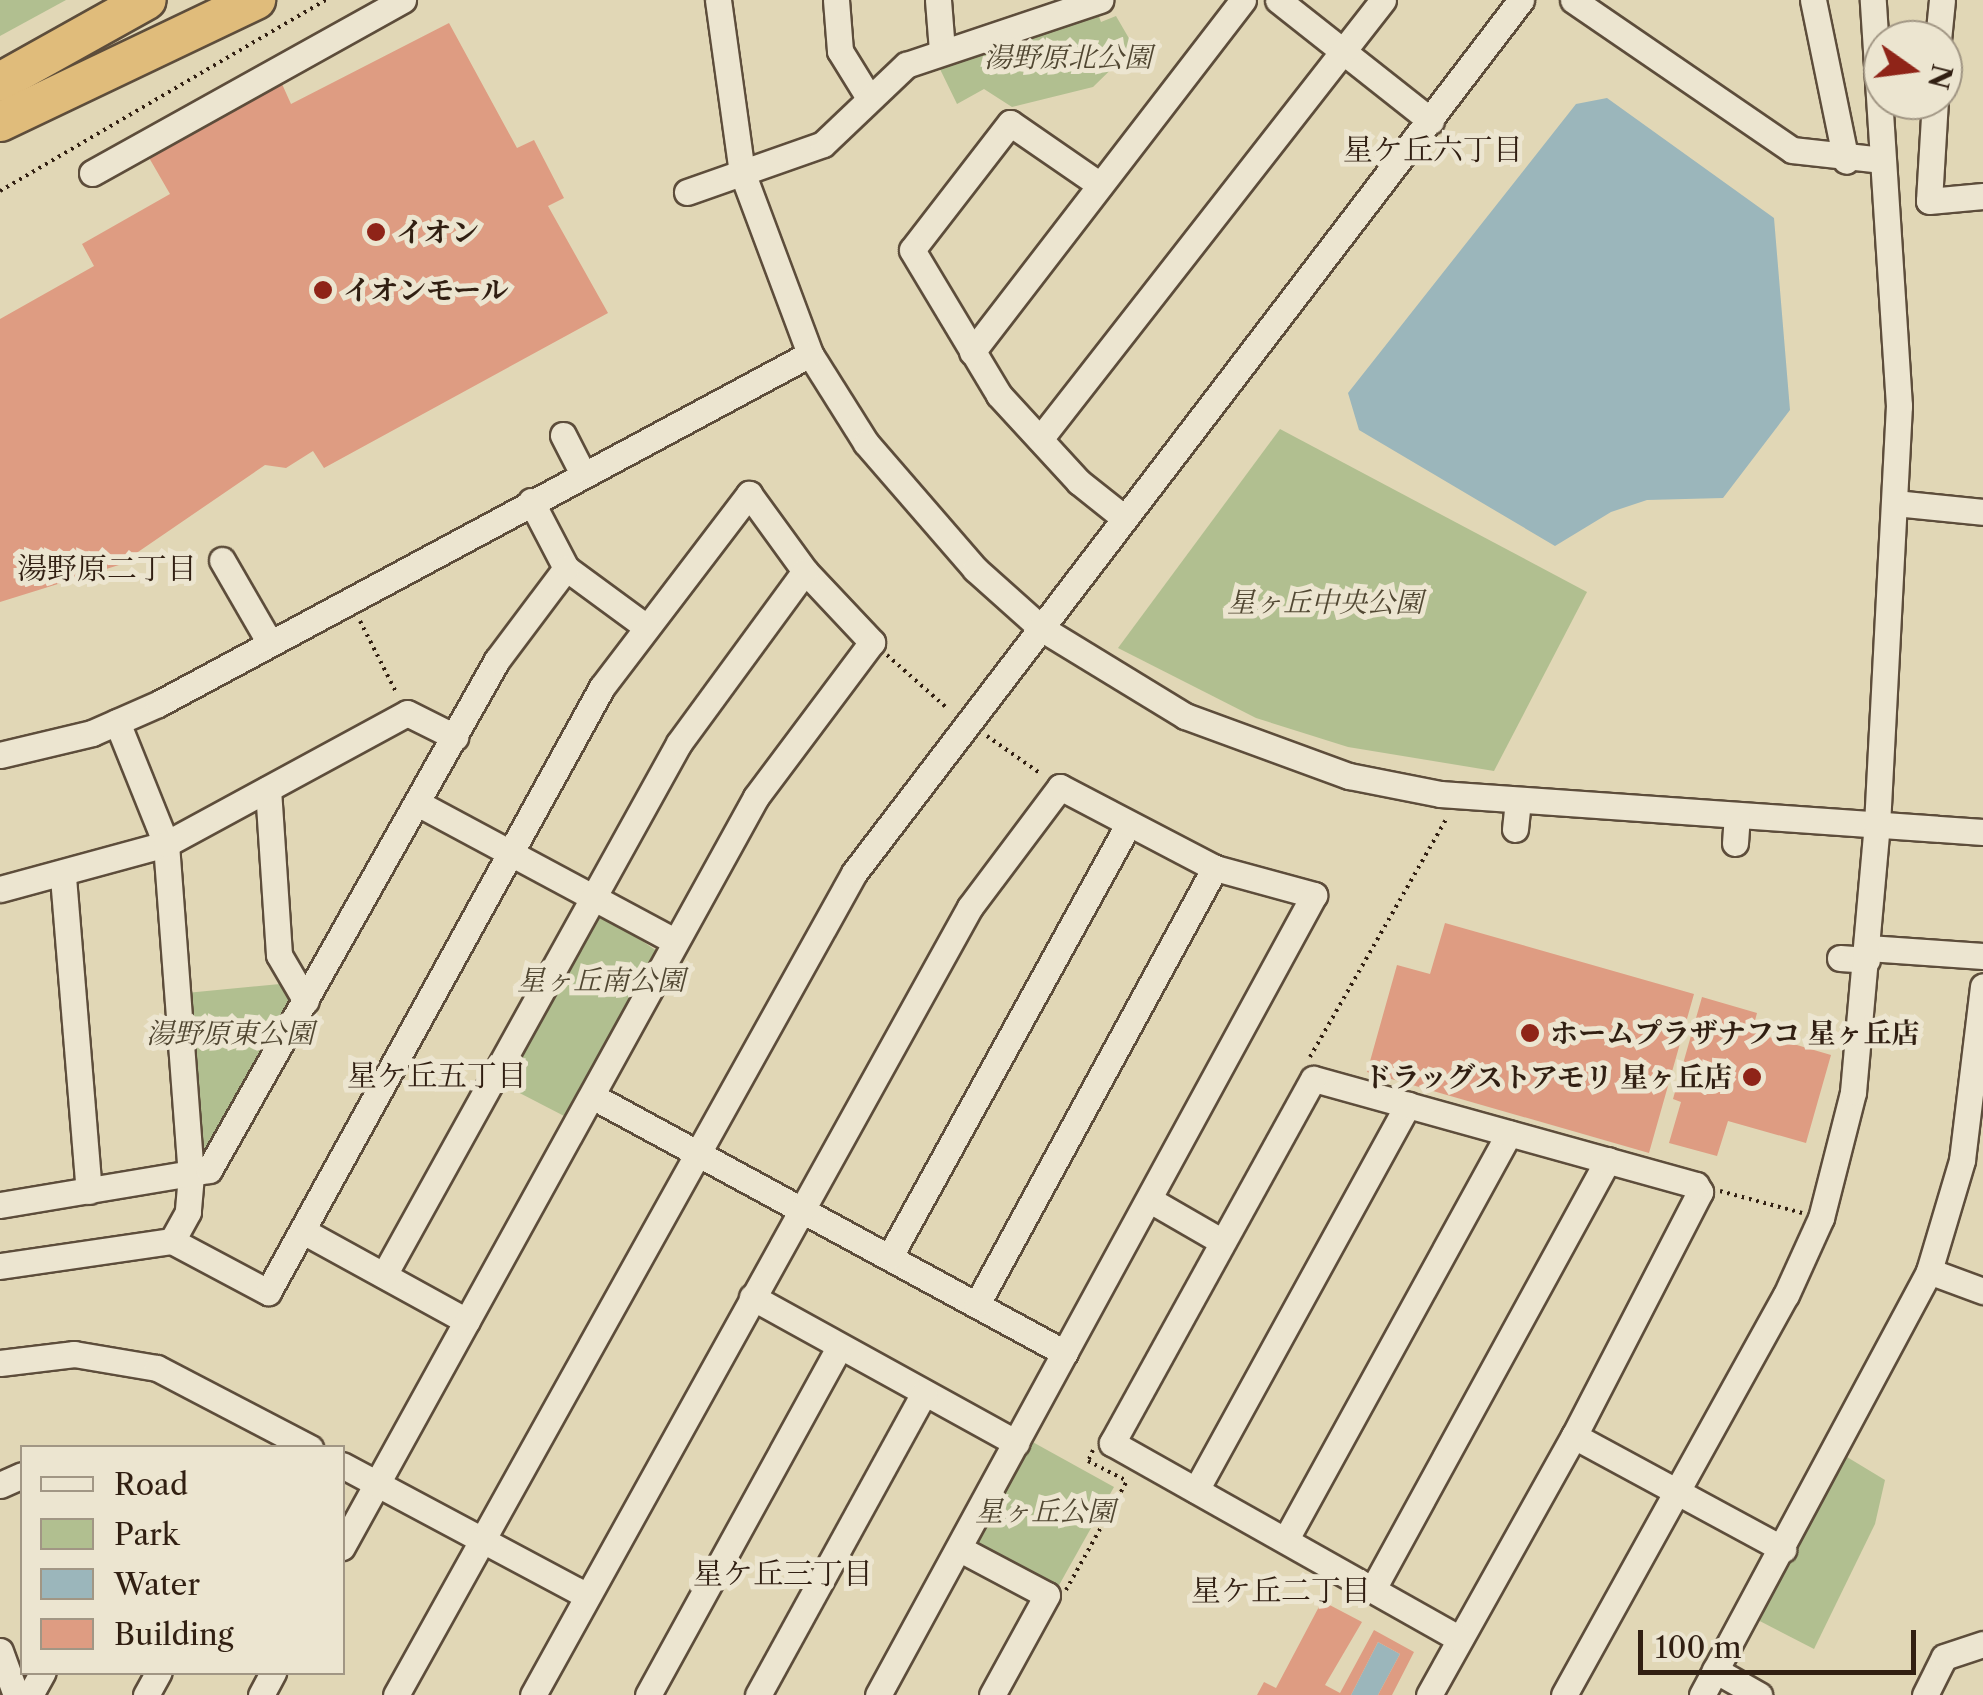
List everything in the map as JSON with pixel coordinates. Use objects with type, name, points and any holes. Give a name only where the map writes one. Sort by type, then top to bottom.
[{"type":"highway","points":[[0,72],[104,0]]},
{"type":"highway","points":[[0,82],[147,0]]},
{"type":"highway","points":[[0,119],[200,0]]},
{"type":"highway","points":[[0,119],[256,0]]},
{"type":"street","points":[[92,173],[403,0]]},
{"type":"street","points":[[718,0],[742,172],[810,354],[866,443],[974,569],[1041,628],[1185,716],[1349,776],[1440,794],[1983,832]]},
{"type":"street","points":[[836,0],[840,51],[869,98]]},
{"type":"street","points":[[938,0],[942,51]]},
{"type":"street","points":[[688,192],[823,144],[906,65],[1100,0]]},
{"type":"street","points":[[972,352],[1243,0]]},
{"type":"street","points":[[1278,0],[1431,121]]},
{"type":"street","points":[[1040,439],[1383,0]]},
{"type":"street","points":[[396,1695],[854,873],[1521,0]]},
{"type":"street","points":[[1574,0],[1792,150],[1846,161],[1882,160]]},
{"type":"street","points":[[1564,1695],[1786,1295],[1821,1218],[1852,1092],[1868,954],[1900,406],[1873,0]]},
{"type":"street","points":[[1809,4],[1846,161]]},
{"type":"street","points":[[1934,120],[1930,200],[1983,196]]},
{"type":"street","points":[[1100,185],[1010,124],[912,250],[972,352],[1040,439],[1124,517]]},
{"type":"street","points":[[0,754],[117,722],[810,354]]},
{"type":"street","points":[[563,435],[583,474]]},
{"type":"street","points":[[0,1266],[172,1241],[268,1292],[602,687],[750,494],[805,572],[872,642],[756,797],[345,1542]]},
{"type":"street","points":[[531,502],[566,568],[645,626]]},
{"type":"street","points":[[1895,503],[1983,512]]},
{"type":"street","points":[[222,560],[270,643]]},
{"type":"street","points":[[0,1206],[209,1170],[419,804],[496,660],[566,568]]},
{"type":"street","points":[[384,1275],[590,894],[679,744],[805,572]]},
{"type":"street","points":[[0,889],[63,876],[166,844],[407,713],[455,738]]},
{"type":"street","points":[[117,722],[166,844],[191,1175],[188,1212],[172,1241]]},
{"type":"street","points":[[533,1695],[970,907],[1060,787],[1127,827],[1215,868],[1314,895],[878,1695]]},
{"type":"street","points":[[268,788],[278,955],[306,1001]]},
{"type":"street","points":[[1515,829],[1518,800]]},
{"type":"street","points":[[419,804],[675,941]]},
{"type":"street","points":[[1735,843],[1738,815]]},
{"type":"street","points":[[890,1256],[1127,827]]},
{"type":"street","points":[[976,1304],[1215,868]]},
{"type":"street","points":[[63,876],[89,1191]]},
{"type":"street","points":[[1840,958],[1868,954],[1983,956]]},
{"type":"street","points":[[1702,1695],[1929,1271],[1962,1160],[1983,986]]},
{"type":"street","points":[[1429,1695],[1574,1436],[1700,1201],[1696,1184],[1313,1079],[1112,1443],[1460,1639]]},
{"type":"street","points":[[592,1096],[1065,1354]]},
{"type":"street","points":[[1196,1490],[1408,1105]]},
{"type":"street","points":[[1286,1539],[1509,1133]]},
{"type":"street","points":[[1374,1589],[1608,1160]]},
{"type":"street","points":[[1150,1200],[1222,1241]]},
{"type":"street","points":[[303,1231],[467,1320]]},
{"type":"street","points":[[1929,1271],[1983,1290]]},
{"type":"street","points":[[752,1296],[1016,1443]]},
{"type":"street","points":[[648,1695],[839,1347]]},
{"type":"street","points":[[0,1362],[74,1354],[158,1368],[304,1445]]},
{"type":"street","points":[[758,1695],[924,1393]]},
{"type":"street","points":[[1574,1436],[1782,1549]]},
{"type":"street","points":[[345,1467],[587,1596]]},
{"type":"street","points":[[960,1548],[1048,1594],[992,1695]]},
{"type":"street","points":[[1924,1695],[1944,1657],[1983,1644]]},
{"type":"street","points":[[0,1651],[16,1695]]},
{"type":"street","points":[[1715,1670],[1759,1695]]},
{"type":"path","points":[[0,191],[326,0]]},
{"type":"path","points":[[360,621],[407,713]]},
{"type":"path","points":[[872,642],[948,708]]},
{"type":"path","points":[[979,731],[1060,787]]},
{"type":"path","points":[[1696,1184],[1804,1214]]},
{"type":"path","points":[[1063,1596],[1139,1458]]},
{"type":"green space","points":[[0,0],[66,0],[0,36]]},
{"type":"green space","name":"湯野原北公園","points":[[1097,11],[1101,22],[1116,16],[1134,47],[1093,87],[1012,107],[984,89],[957,104],[938,65]]},
{"type":"green space","name":"星ヶ丘中央公園","points":[[1280,429],[1587,592],[1494,771],[1348,747],[1256,718],[1118,648]]},
{"type":"green space","name":"星ヶ丘南公園","points":[[602,914],[660,953],[568,1118],[500,1083],[590,917]]},
{"type":"green space","name":"湯野原東公園","points":[[280,984],[293,1008],[206,1151],[196,1148],[186,993]]},
{"type":"green space","name":"星ヶ丘公園","points":[[1029,1440],[1114,1487],[1058,1587],[979,1546],[976,1535]]},
{"type":"green space","points":[[1842,1454],[1885,1480],[1875,1524],[1814,1649],[1754,1618]]},
{"type":"water","points":[[1607,98],[1774,218],[1790,410],[1723,498],[1647,500],[1611,512],[1555,546],[1359,430],[1348,393],[1576,104]]},
{"type":"water","points":[[1378,1642],[1400,1654],[1378,1695],[1351,1695]]},
{"type":"building","name":"イオンモール","points":[[449,23],[517,148],[534,140],[564,198],[548,206],[608,313],[324,468],[313,451],[286,468],[265,465],[119,565],[0,602],[0,319],[94,266],[82,244],[170,194],[148,156],[282,84],[291,104]]},
{"type":"building","name":"ホームプラザナフコ 星ヶ丘店","points":[[1445,923],[1694,994],[1649,1153],[1367,1072],[1397,965],[1430,974]]},
{"type":"building","name":"ドラッグストアモリ 星ヶ丘店","points":[[1702,997],[1757,1013],[1752,1032],[1831,1055],[1806,1143],[1728,1121],[1717,1156],[1669,1143],[1681,1102],[1673,1099]]},
{"type":"building","points":[[1322,1601],[1362,1622],[1325,1685],[1340,1693],[1374,1630],[1414,1652],[1392,1695],[1378,1695],[1400,1654],[1378,1642],[1351,1695],[1257,1695],[1264,1682],[1276,1688]]},
{"type":"place","name":"イオン","points":[[376,232]]},
{"type":"place","name":"イオンモール","points":[[323,290]]},
{"type":"place","name":"ホームプラザナフコ 星ヶ丘店","points":[[1530,1033]]},
{"type":"place","name":"ドラッグストアモリ 星ヶ丘店","points":[[1752,1077]]},
{"type":"district","name":"星ケ丘六丁目","points":[[1433,150]]},
{"type":"district","name":"湯野原二丁目","points":[[107,569]]},
{"type":"district","name":"星ケ丘五丁目","points":[[437,1076]]},
{"type":"district","name":"星ケ丘三丁目","points":[[783,1574]]},
{"type":"district","name":"星ケ丘二丁目","points":[[1281,1591]]}]
